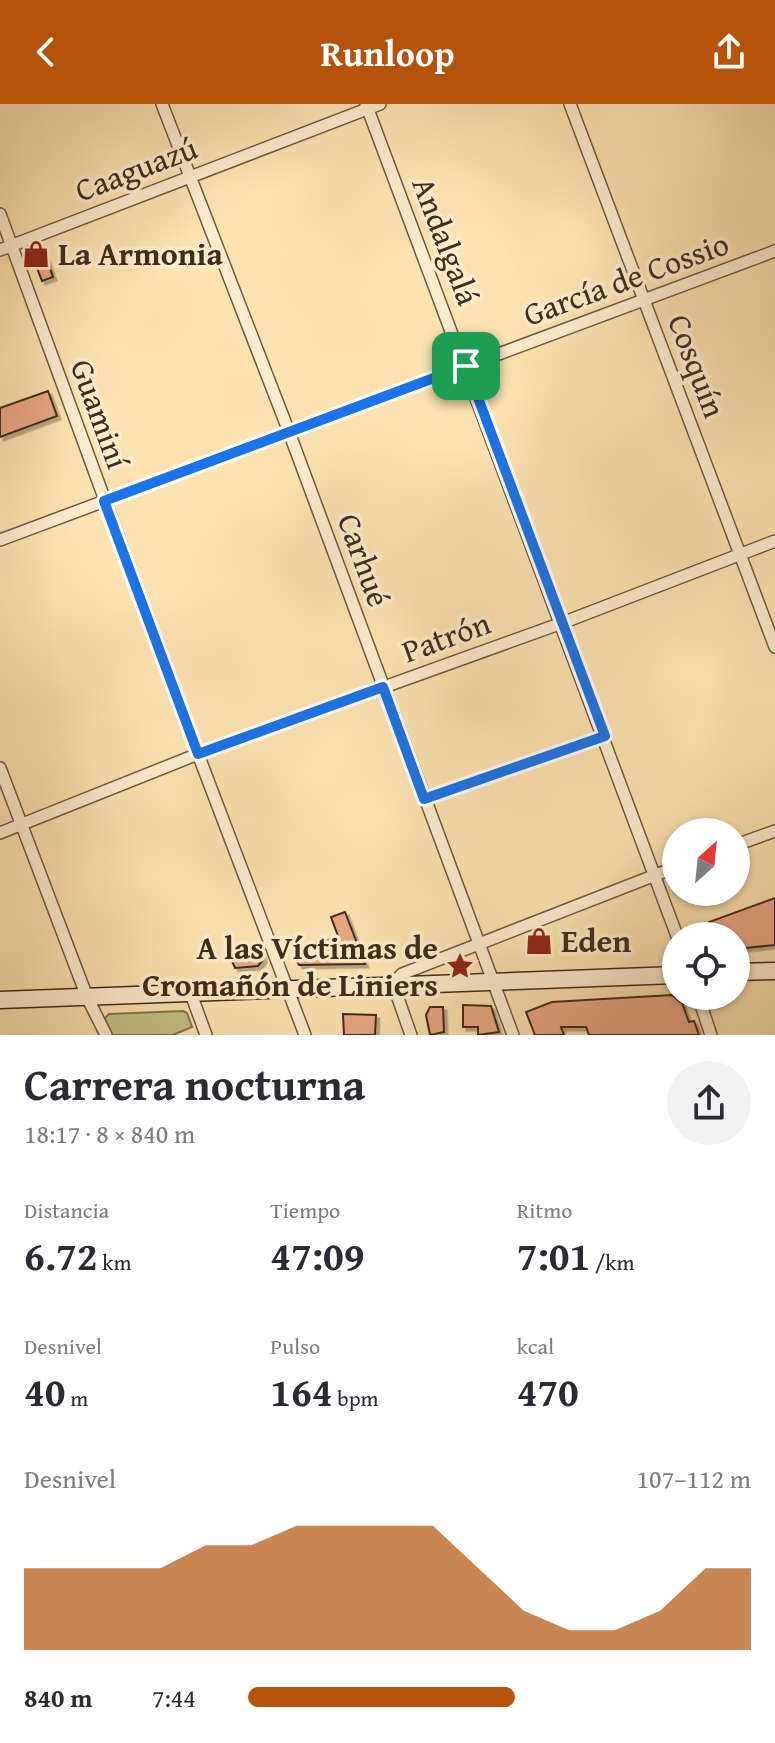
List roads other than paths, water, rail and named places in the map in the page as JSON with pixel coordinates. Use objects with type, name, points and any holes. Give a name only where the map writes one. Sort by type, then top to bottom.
[{"type":"main road","points":[[750,972],[775,971]]},
{"type":"main road","points":[[0,1000],[662,976]]},
{"type":"street","name":"Carhué","points":[[162,104],[289,432],[513,1035]]},
{"type":"street","name":"Caaguazú","points":[[6,248],[380,104]]},
{"type":"street","name":"Cosquín","points":[[570,104],[775,647]]},
{"type":"street","name":"Andalgalá","points":[[367,107],[672,922]]},
{"type":"street","name":"Guaminí","points":[[0,214],[6,248],[305,1035]]},
{"type":"street","name":"García de Cossio","points":[[0,540],[775,251]]},
{"type":"street","name":"Patrón","points":[[0,833],[198,754],[562,623],[775,541]]},
{"type":"street","points":[[424,799],[605,736]]},
{"type":"street","points":[[0,768],[87,997],[106,1035]]},
{"type":"street","points":[[750,840],[775,831]]},
{"type":"street","points":[[411,1035],[393,984],[417,966],[662,873]]},
{"type":"street","points":[[191,994],[206,1035]]},
{"type":"street","points":[[703,1010],[711,1035]]},
{"type":"place","name":"La Armonia","points":[[36,254]]},
{"type":"place","name":"Eden","points":[[539,941]]},
{"type":"place","name":"A las Víctimas de Cromañón de Liniers","points":[[460,966]]}]
